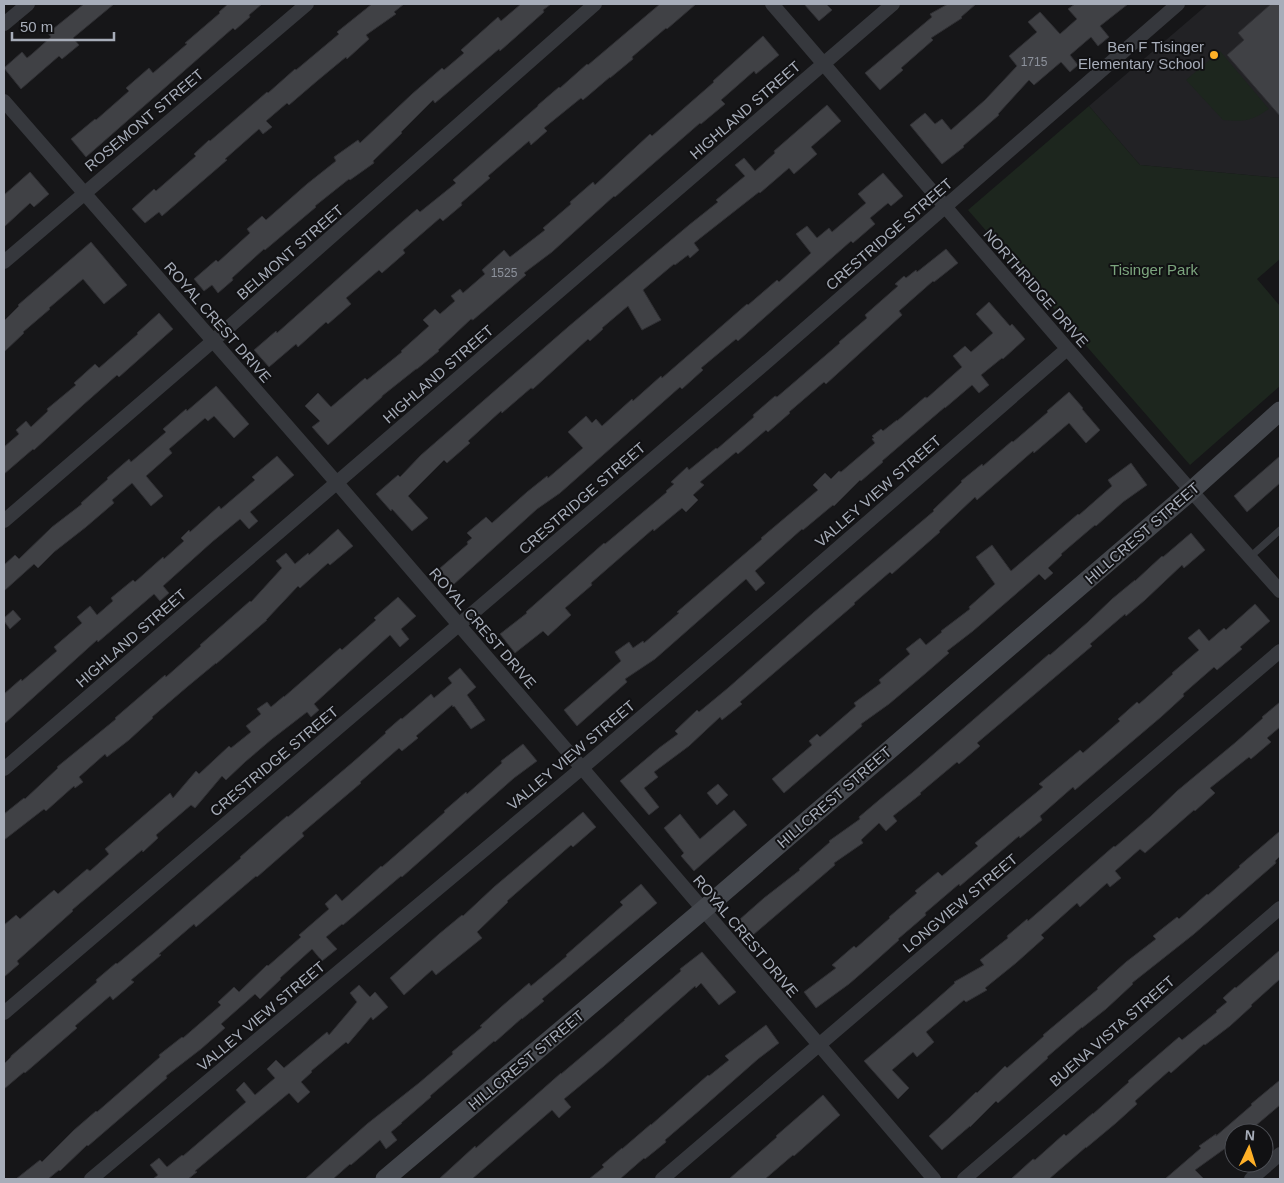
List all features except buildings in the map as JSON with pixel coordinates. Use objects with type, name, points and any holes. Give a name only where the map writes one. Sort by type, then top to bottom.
[{"type":"street","points":[[4,24],[28,4]]},
{"type":"street","name":"ROSEMONT STREET","points":[[4,262],[307,4]]},
{"type":"street","name":"BELMONT STREET","points":[[4,522],[213,341],[595,4]]},
{"type":"street","name":"NORTHRIDGE DRIVE","points":[[772,4],[1067,348],[1280,591]]},
{"type":"street","name":"HIGHLAND STREET","points":[[4,769],[893,4]]},
{"type":"street","name":"CRESTRIDGE STREET","points":[[4,1013],[761,366],[1178,4]]},
{"type":"street","name":"ROYAL CREST DRIVE","points":[[4,101],[582,768],[934,1179]]},
{"type":"street","name":"VALLEY VIEW STREET","points":[[91,1179],[582,768],[783,596],[1067,348]]},
{"type":"street","name":"HILLCREST STREET","points":[[385,1179],[703,910],[1191,491],[1280,411]]},
{"type":"street","name":"LONGVIEW STREET","points":[[662,1179],[1280,651]]},
{"type":"street","name":"BUENA VISTA STREET","points":[[964,1179],[1280,908]]},
{"type":"street","points":[[1251,1179],[1280,1154]]},
{"type":"lane","points":[[1250,557],[1280,530]]},
{"type":"shaded area","name":"Ben F Tisinger Elementary School","points":[[1208,4],[1280,4],[1280,178],[1140,165],[1089,106]]},
{"type":"green space","points":[[1220,51],[1269,109],[1247,120],[1223,120],[1186,80]]},
{"type":"green space","name":"Tisinger Park","points":[[1089,106],[1140,165],[1280,178],[1280,259],[1257,279],[1280,306],[1280,386],[1190,465],[968,210]]},
{"type":"place","name":"Ben F Tisinger Elementary School","points":[[1214,55]]}]
